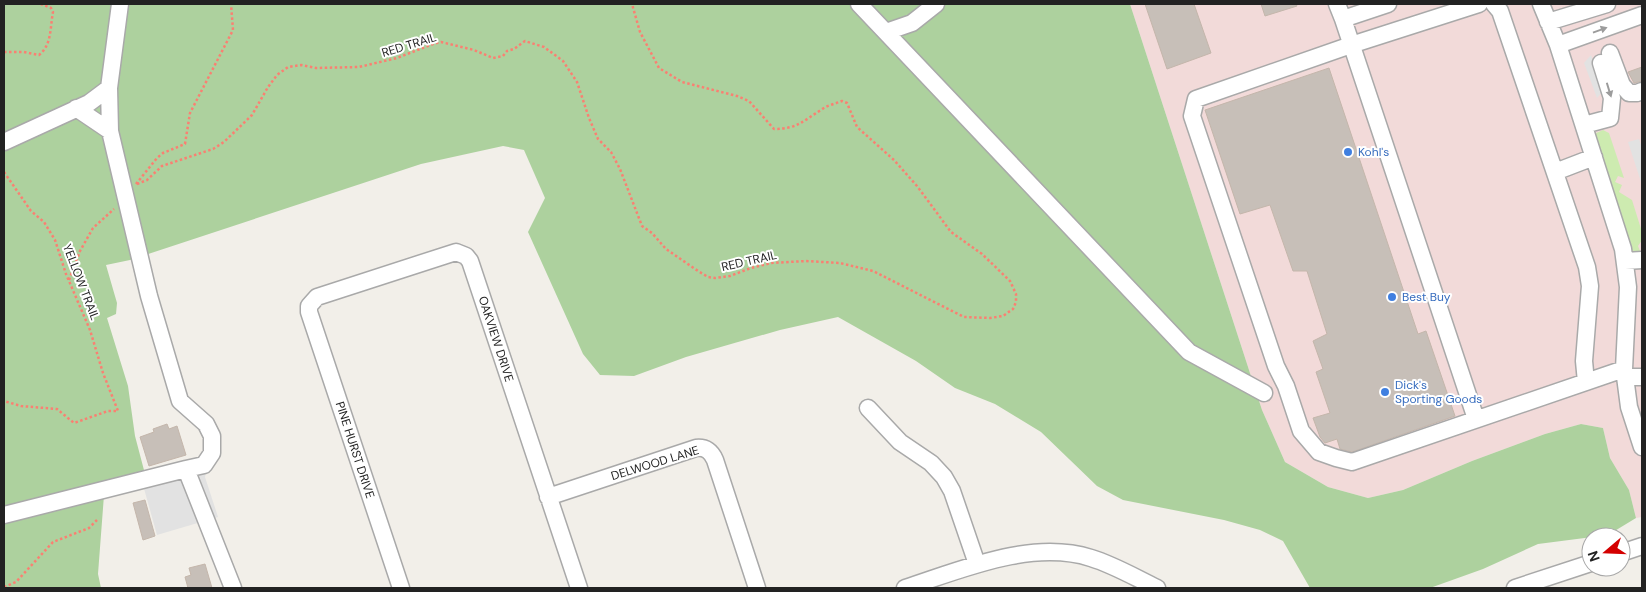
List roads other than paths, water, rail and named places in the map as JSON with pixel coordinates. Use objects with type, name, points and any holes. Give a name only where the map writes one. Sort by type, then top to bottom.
[{"type":"street","points":[[4,515],[204,465],[212,452],[212,436],[206,424],[180,401],[149,296],[110,131],[109,88],[120,4]]},
{"type":"street","points":[[859,4],[1189,352],[1264,394]]},
{"type":"street","points":[[886,32],[912,23],[936,4]]},
{"type":"street","points":[[1337,4],[1476,419]]},
{"type":"street","points":[[1343,19],[1388,4]]},
{"type":"street","points":[[1479,4],[1351,45],[1196,100],[1192,116],[1276,366],[1286,386],[1301,431],[1319,452],[1352,462],[1586,382],[1625,373],[1642,377]]},
{"type":"street","points":[[1494,4],[1500,11],[1555,172],[1580,246],[1590,286],[1584,361],[1586,382]]},
{"type":"street","points":[[1540,4],[1558,45],[1623,249],[1628,287],[1625,373],[1629,407],[1642,447]]},
{"type":"street","points":[[1548,22],[1607,4]]},
{"type":"street","points":[[1558,45],[1642,15]]},
{"type":"street","points":[[1584,126],[1610,118],[1612,98],[1605,58],[1629,93],[1642,91]]},
{"type":"street","points":[[4,142],[89,102],[109,88]]},
{"type":"street","points":[[76,108],[110,131]]},
{"type":"street","points":[[1555,172],[1594,157]]},
{"type":"street","name":"OAKVIEW DRIVE","points":[[309,312],[309,306],[317,297],[456,252],[466,256],[470,261],[579,588]]},
{"type":"street","points":[[1625,261],[1642,260]]},
{"type":"street","name":"PINE HURST DRIVE","points":[[309,312],[401,588]]},
{"type":"street","points":[[868,408],[900,442],[931,463],[944,477],[952,491],[977,564]]},
{"type":"street","name":"DELWOOD LANE","points":[[548,497],[696,448],[706,449],[715,460],[757,588]]},
{"type":"street","points":[[186,470],[233,588]]},
{"type":"street","points":[[905,588],[986,561],[1039,552],[1090,558],[1119,569],[1157,588]]},
{"type":"street","points":[[1515,588],[1581,566]]},
{"type":"place","name":"Kohl's","points":[[1348,152]]},
{"type":"place","name":"Best Buy","points":[[1392,297]]},
{"type":"place","name":"Dick's Sporting Goods","points":[[1385,392]]}]
